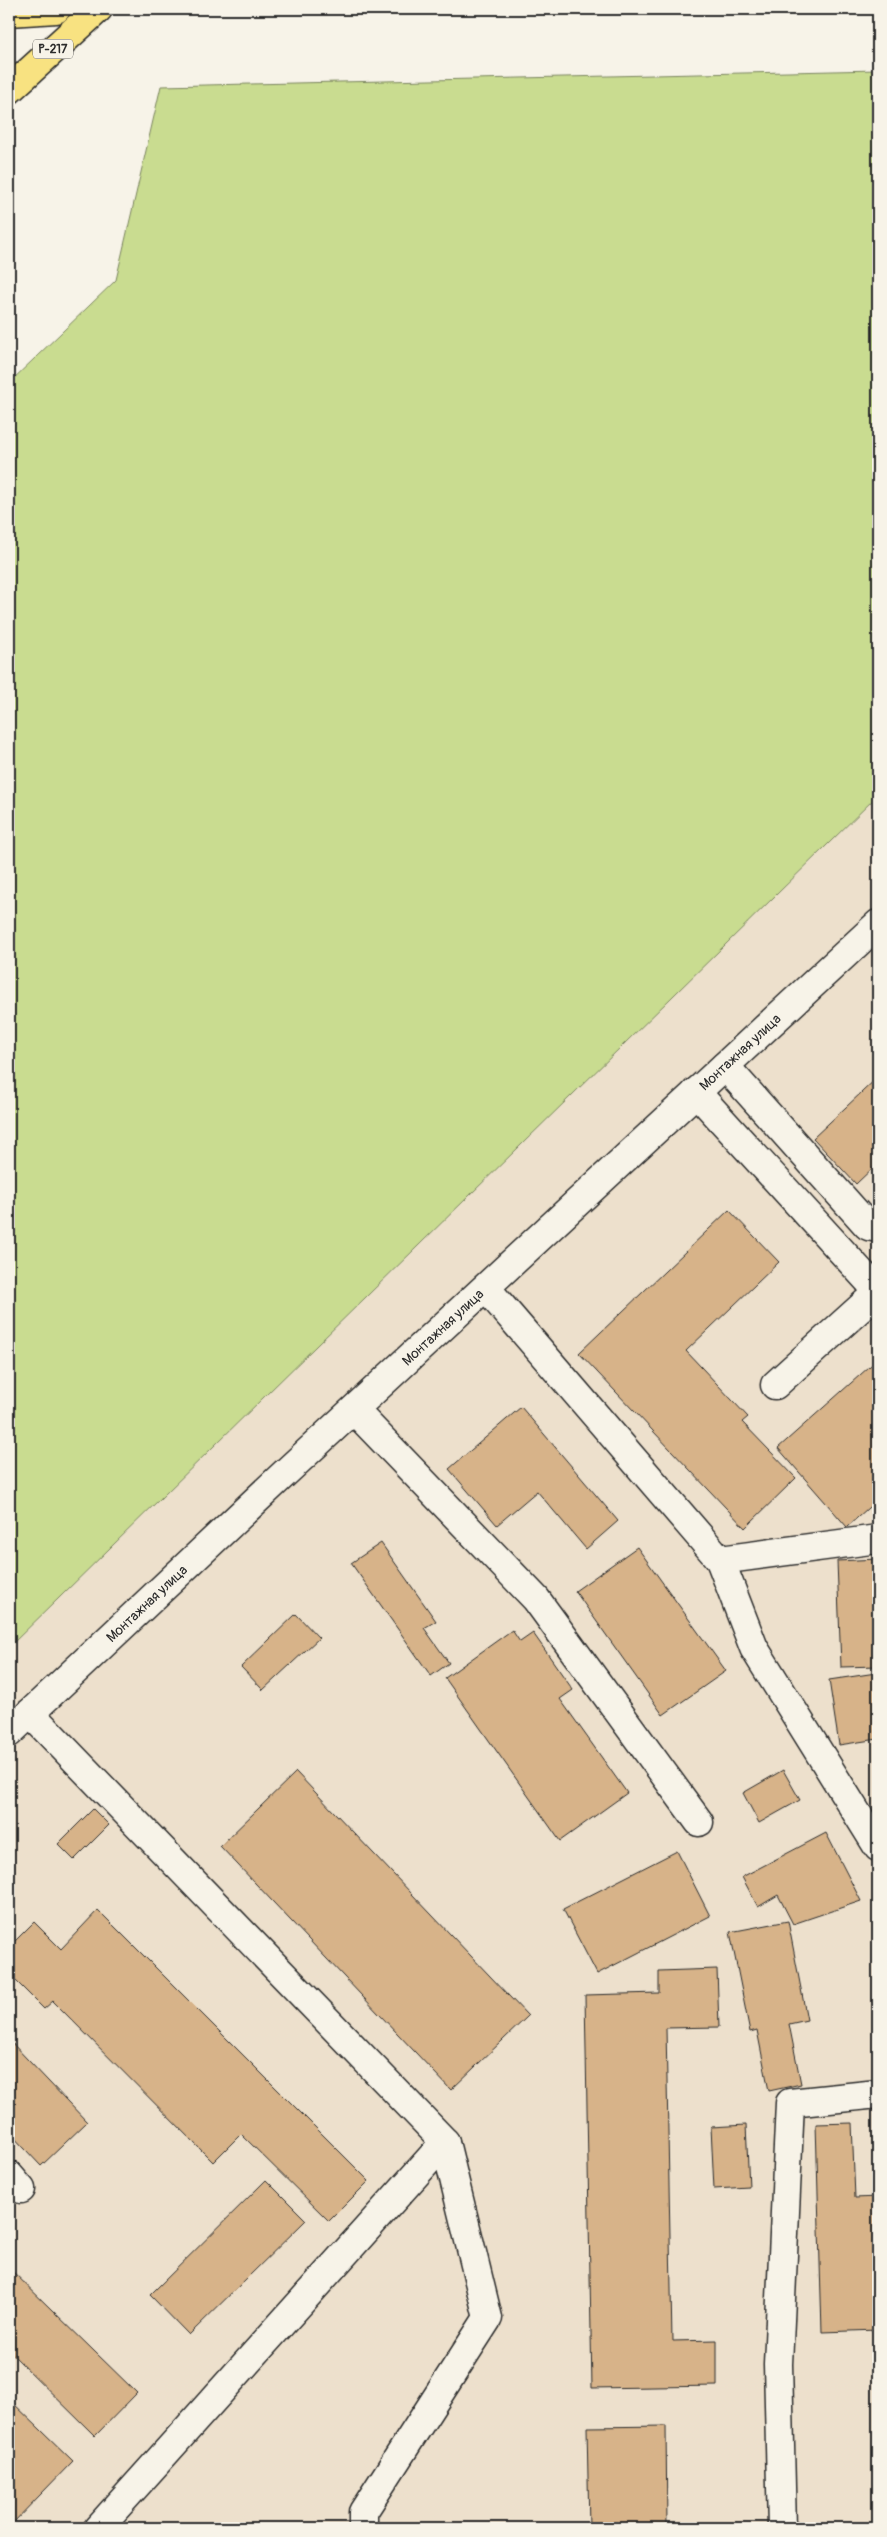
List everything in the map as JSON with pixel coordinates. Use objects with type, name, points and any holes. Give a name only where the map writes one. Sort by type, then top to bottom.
[{"type":"main road","points":[[9,12],[56,9]]},
{"type":"main road","name":"Р-217","points":[[9,90],[98,9]]},
{"type":"street","name":"Монтажная улица","points":[[9,1733],[878,924]]},
{"type":"street","points":[[725,1066],[868,1226],[878,1228]]},
{"type":"street","points":[[696,1092],[878,1292],[775,1385]]},
{"type":"street","points":[[486,1288],[720,1560],[754,1648],[878,1847]]},
{"type":"street","points":[[354,1410],[536,1599],[698,1822]]},
{"type":"street","points":[[720,1560],[878,1539]]},
{"type":"street","points":[[30,1713],[444,2142],[488,2318],[363,2512],[363,2528]]},
{"type":"street","points":[[782,2528],[778,2364],[790,2104],[878,2094]]},
{"type":"street","points":[[98,2528],[444,2142]]},
{"type":"shaded area","points":[[878,795],[878,2528],[9,2528],[9,1647]]},
{"type":"green space","points":[[878,70],[878,795],[9,1647],[9,383],[116,280],[161,86]]},
{"type":"building","points":[[878,1077],[878,1163],[856,1184],[813,1138]]},
{"type":"building","points":[[729,1210],[779,1262],[686,1351],[748,1417],[742,1422],[796,1478],[745,1528],[579,1353]]},
{"type":"building","points":[[878,1359],[878,1499],[847,1527],[778,1448]]},
{"type":"building","points":[[521,1407],[618,1521],[586,1549],[537,1491],[497,1525],[449,1469]]},
{"type":"building","points":[[381,1543],[436,1621],[424,1628],[449,1663],[431,1676],[351,1563]]},
{"type":"building","points":[[637,1547],[726,1671],[663,1715],[575,1591]]},
{"type":"building","points":[[878,1559],[878,1666],[841,1667],[837,1561]]},
{"type":"building","points":[[296,1614],[319,1638],[263,1690],[241,1667]]},
{"type":"building","points":[[512,1630],[520,1642],[533,1633],[573,1690],[560,1699],[627,1793],[560,1841],[445,1678]]},
{"type":"building","points":[[876,1673],[878,1739],[839,1745],[829,1680]]},
{"type":"building","points":[[783,1770],[800,1800],[759,1823],[743,1793]]},
{"type":"building","points":[[296,1772],[528,2016],[451,2090],[220,1846]]},
{"type":"building","points":[[93,1809],[109,1825],[74,1860],[58,1844]]},
{"type":"building","points":[[826,1833],[861,1901],[793,1924],[778,1895],[758,1907],[742,1877]]},
{"type":"building","points":[[677,1851],[710,1916],[597,1974],[563,1909]]},
{"type":"building","points":[[98,1910],[369,2181],[329,2221],[241,2134],[213,2162],[53,2001],[44,2009],[9,1974],[9,1947],[34,1922],[61,1949]]},
{"type":"building","points":[[788,1921],[807,2020],[789,2024],[801,2084],[769,2091],[757,2030],[750,2032],[730,1932]]},
{"type":"building","points":[[717,1969],[719,2027],[666,2028],[672,2341],[717,2340],[717,2386],[592,2388],[585,1995],[659,1993],[659,1971]]},
{"type":"building","points":[[9,2040],[87,2122],[41,2166],[9,2132]]},
{"type":"building","points":[[852,2123],[855,2198],[878,2197],[878,2330],[822,2332],[816,2124]]},
{"type":"building","points":[[746,2125],[749,2187],[714,2189],[711,2127]]},
{"type":"building","points":[[266,2180],[306,2220],[189,2335],[150,2295]]},
{"type":"building","points":[[9,2268],[137,2393],[95,2436],[9,2351]]},
{"type":"building","points":[[9,2399],[73,2461],[9,2527]]},
{"type":"building","points":[[666,2426],[667,2528],[589,2528],[587,2427]]}]
